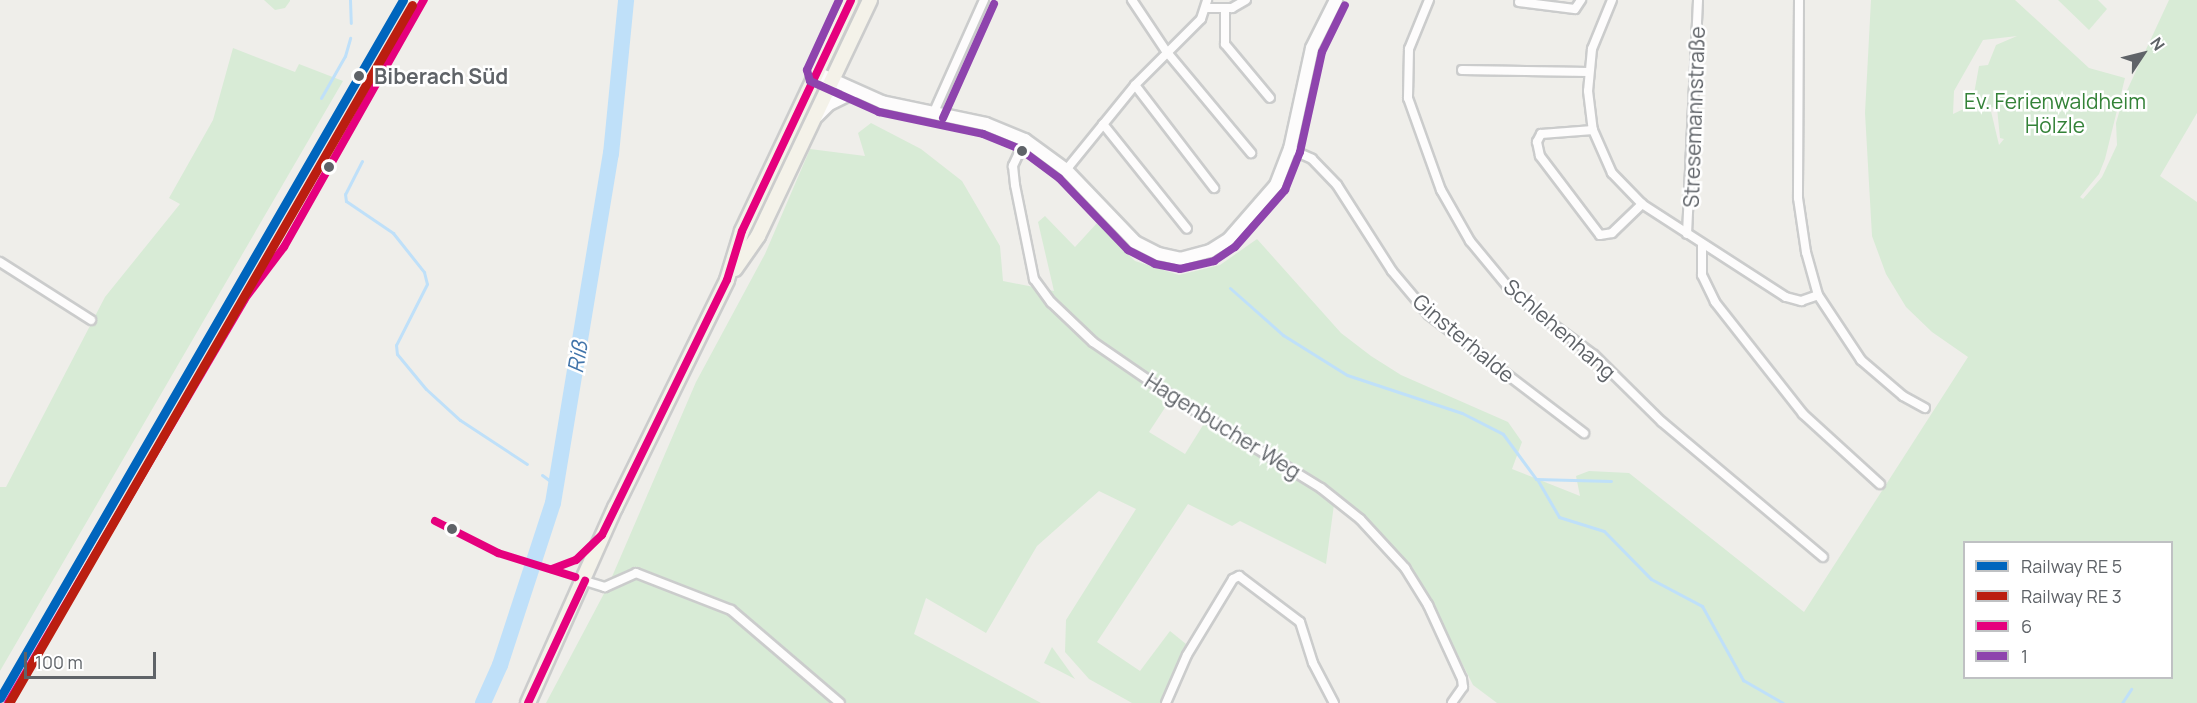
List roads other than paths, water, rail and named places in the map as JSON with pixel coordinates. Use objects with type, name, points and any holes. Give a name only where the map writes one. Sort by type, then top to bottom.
[{"type":"main road","points":[[727,280],[742,231],[851,0]]},
{"type":"main road","points":[[528,703],[585,581],[615,508],[727,280],[758,236],[870,0]]},
{"type":"street","points":[[933,114],[984,0]]},
{"type":"street","points":[[1132,0],[1166,51],[1251,153]]},
{"type":"street","points":[[1066,170],[1135,84],[1166,51],[1195,27],[1207,4],[1225,9],[1246,0]]},
{"type":"street","points":[[817,72],[856,91],[933,114],[986,124],[1025,140],[1066,170],[1135,242],[1159,254],[1180,259],[1210,250],[1246,224],[1276,185],[1290,149],[1312,48],[1336,0]]},
{"type":"street","name":"Schlehenhang","points":[[1429,0],[1409,49],[1408,98],[1441,190],[1470,241],[1515,293],[1594,355],[1662,422],[1823,557]]},
{"type":"street","points":[[1519,3],[1575,9],[1581,0]]},
{"type":"street","points":[[1612,0],[1596,34],[1588,72],[1593,130],[1612,173],[1642,204],[1786,297],[1801,301],[1818,295]]},
{"type":"street","name":"Stresemannstraße","points":[[1688,234],[1698,0]]},
{"type":"street","points":[[1799,0],[1798,198],[1806,252],[1818,295],[1861,360],[1903,396],[1925,408]]},
{"type":"street","points":[[1225,9],[1225,44],[1270,98]]},
{"type":"street","points":[[1462,70],[1588,72]]},
{"type":"street","points":[[1135,84],[1214,188]]},
{"type":"street","points":[[816,117],[829,104],[856,91]]},
{"type":"street","points":[[1103,124],[1187,229]]},
{"type":"street","points":[[1593,130],[1541,134],[1537,142],[1540,156],[1600,235],[1612,233],[1642,204]]},
{"type":"street","name":"Hagenbucher Weg","points":[[1025,140],[1013,166],[1014,176],[1034,279],[1040,287],[1094,342],[1173,397],[1321,488],[1360,519],[1404,568],[1428,605],[1462,679],[1463,687],[1452,703]]},
{"type":"street","name":"Ginsterhalde","points":[[1290,149],[1312,159],[1337,185],[1392,271],[1429,315],[1584,433]]},
{"type":"street","points":[[1702,244],[1702,275],[1714,302],[1803,414],[1880,484]]},
{"type":"street","points":[[0,262],[91,320]]},
{"type":"street","points":[[585,581],[605,587],[636,573],[731,610],[840,703]]},
{"type":"street","points":[[1166,703],[1187,655],[1233,579],[1239,576],[1300,622],[1313,663],[1334,703]]},
{"type":"waterway","points":[[350,0],[351,23]]},
{"type":"waterway","name":"Riß","points":[[483,703],[500,665],[553,503],[611,154],[626,0]]},
{"type":"waterway","points":[[321,98],[345,56],[350,38]]},
{"type":"waterway","points":[[362,161],[345,194],[346,201],[393,233],[424,272],[427,284],[396,345],[397,354],[426,389],[460,420],[527,464]]},
{"type":"waterway","points":[[1230,288],[1283,335],[1347,375],[1462,413],[1503,434],[1536,479],[1611,481]]},
{"type":"waterway","points":[[542,475],[556,485]]},
{"type":"waterway","points":[[1537,479],[1559,517],[1604,531],[1651,579],[1702,606],[1743,680],[1783,703]]},
{"type":"waterway","points":[[2122,703],[2131,689]]},
{"type":"place","name":"Biberach Süd","points":[[359,76]]},
{"type":"park label","name":"Ev. Ferienwaldheim Hölzle","points":[[2055,113]]}]
